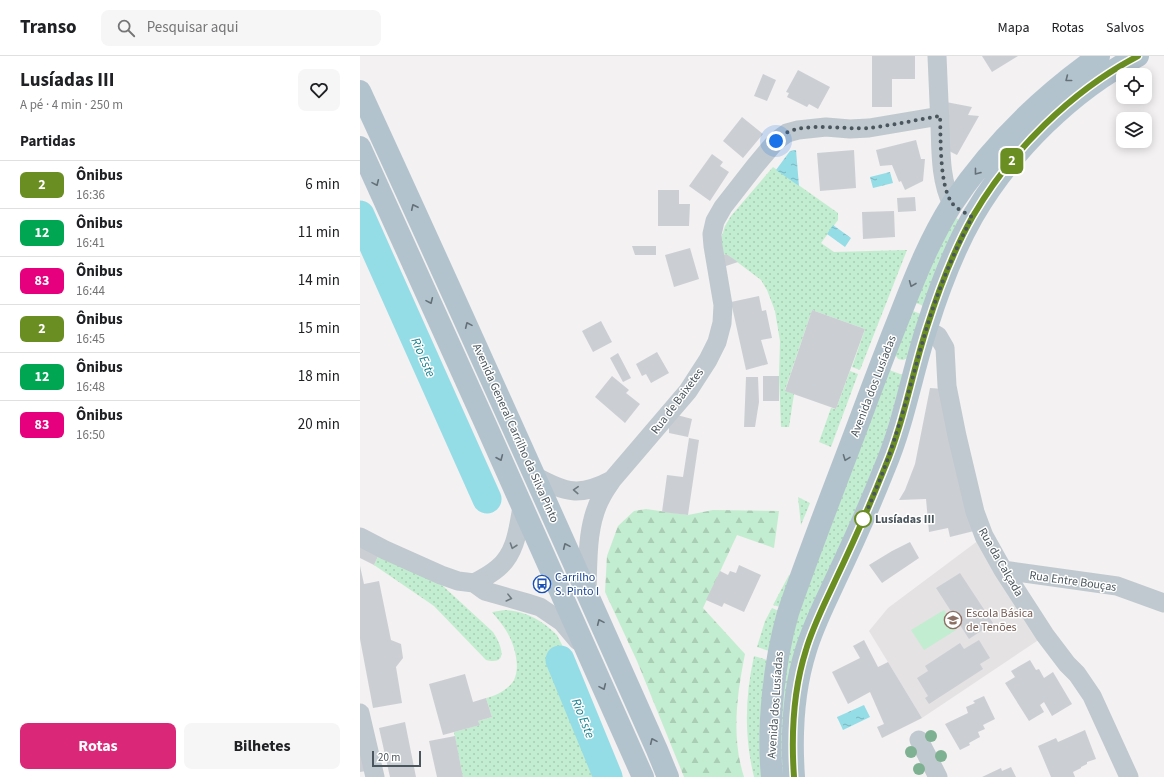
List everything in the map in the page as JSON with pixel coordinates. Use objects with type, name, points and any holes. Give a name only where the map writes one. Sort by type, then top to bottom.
[{"type":"main road","name":"Avenida dos Lusíadas","points":[[772,777],[772,710],[782,633],[797,586],[885,352],[919,268],[952,204],[989,156],[1022,119],[1066,80],[1099,56]]},
{"type":"main road","name":"Avenida dos Lusíadas","points":[[794,777],[792,752],[795,700],[806,648],[887,464],[899,427],[926,329],[950,262],[972,217],[1015,157],[1033,137],[1084,91],[1138,56]]},
{"type":"main road","name":"Avenida General Carrilho da Silva Pinto","points":[[360,91],[439,262],[668,777]]},
{"type":"main road","name":"Avenida General Carrilho da Silva Pinto","points":[[360,147],[643,777]]},
{"type":"main road","points":[[952,204],[972,217]]},
{"type":"main road","points":[[885,352],[890,362],[898,368],[908,368],[916,363]]},
{"type":"street","points":[[937,56],[944,179],[947,194],[952,204]]},
{"type":"street","name":"Rua de Baixetes","points":[[587,594],[592,526],[601,496],[612,480],[688,391],[708,360],[717,342],[722,323],[723,305],[712,234],[715,221],[732,195],[776,141],[787,133],[803,129],[826,127],[850,129],[869,128],[940,116]]},
{"type":"street","name":"Rua da Calçada","points":[[926,329],[938,336],[945,348],[947,386],[975,512],[984,536],[1003,570],[1055,650],[1085,684],[1129,777]]},
{"type":"street","name":"Rua de Baixetes","points":[[535,476],[554,486],[572,491],[584,491],[597,488],[612,480]]},
{"type":"street","points":[[474,584],[498,568],[512,551],[522,508]]},
{"type":"street","points":[[360,537],[424,568],[458,581],[474,584],[485,591],[527,602],[550,613],[562,622],[587,652]]},
{"type":"street","name":"Rua Entre Bouças","points":[[1003,570],[1117,586],[1164,602]]},
{"type":"street","points":[[360,713],[374,777]]},
{"type":"street","points":[[919,740],[938,777]]},
{"type":"shaded area","name":"Escola Básica de Tenões","points":[[979,540],[1040,639],[922,718],[869,631],[888,608]]},
{"type":"green space","points":[[773,167],[838,213],[838,220],[821,243],[834,252],[907,250],[860,370],[852,367],[865,329],[812,310],[785,390],[794,394],[789,427],[781,427],[779,376],[780,341],[775,311],[767,290],[761,280],[728,255],[720,254],[720,242],[725,226],[731,216]]},
{"type":"green space","points":[[956,218],[959,220],[924,306],[913,302],[934,256]]},
{"type":"green space","points":[[910,310],[921,314],[908,358],[903,360],[898,359],[895,354]]},
{"type":"green space","points":[[889,370],[903,375],[881,450],[829,574],[785,777],[781,777],[780,722],[790,635]]},
{"type":"green space","points":[[850,371],[858,374],[831,447],[819,442],[831,408],[836,409]]},
{"type":"green space","points":[[798,497],[810,503],[801,525]]},
{"type":"green space","points":[[646,509],[688,515],[713,510],[779,511],[774,548],[737,535],[703,608],[745,654],[738,700],[736,731],[740,762],[744,777],[684,777],[637,661],[605,592],[607,556],[618,526],[634,511]]},
{"type":"green space","points":[[379,554],[443,586],[493,632],[501,648],[501,657],[494,661],[486,660],[434,606],[374,565]]},
{"type":"green space","points":[[789,575],[791,576],[780,607],[773,605]]},
{"type":"green space","points":[[772,608],[779,611],[769,651],[757,647],[765,621]]},
{"type":"green space","points":[[505,610],[520,612],[534,618],[546,625],[557,635],[591,702],[623,777],[463,777],[454,732],[479,725],[478,721],[492,717],[486,698],[494,696],[506,689],[514,680],[516,674],[516,655],[510,637],[492,612]]},
{"type":"green space","points":[[944,610],[956,630],[924,650],[911,630]]},
{"type":"green space","points":[[754,656],[767,660],[761,718],[760,747],[762,777],[754,777],[747,732],[747,701]]},
{"type":"water","points":[[796,150],[799,186],[776,170],[790,151]]},
{"type":"water","points":[[890,172],[893,183],[873,188],[870,177]]},
{"type":"water","points":[[833,225],[851,238],[845,247],[827,234]]},
{"type":"water","points":[[864,705],[870,717],[843,730],[837,717]]},
{"type":"building","points":[[872,56],[915,56],[915,79],[892,79],[892,107],[872,107]]},
{"type":"building","points":[[982,56],[1018,56],[992,72]]},
{"type":"building","points":[[798,70],[830,87],[818,109],[809,104],[807,107],[787,97],[789,93],[786,92]]},
{"type":"building","points":[[763,74],[776,80],[767,101],[754,96]]},
{"type":"building","points":[[946,102],[972,107],[968,115],[979,116],[957,155],[949,151]]},
{"type":"building","points":[[742,117],[763,134],[743,158],[723,141]]},
{"type":"building","points":[[916,140],[921,159],[925,159],[923,181],[905,190],[901,181],[899,182],[892,165],[880,166],[876,150]]},
{"type":"building","points":[[854,150],[856,188],[820,191],[817,153]]},
{"type":"building","points":[[712,154],[723,162],[720,166],[729,172],[710,201],[689,186]]},
{"type":"building","points":[[658,190],[679,190],[679,204],[690,204],[689,226],[658,226]]},
{"type":"building","points":[[915,197],[916,211],[898,212],[897,198]]},
{"type":"building","points":[[894,211],[895,237],[863,239],[862,212]]},
{"type":"building","points":[[632,246],[656,246],[656,255],[635,255]]},
{"type":"building","points":[[690,248],[699,279],[674,287],[665,255]]},
{"type":"building","points":[[720,254],[728,255],[738,262],[723,267]]},
{"type":"building","points":[[759,296],[762,311],[766,310],[772,338],[761,340],[768,364],[746,370],[731,302]]},
{"type":"building","points":[[812,310],[865,329],[836,409],[785,391]]},
{"type":"building","points":[[601,321],[612,342],[593,352],[582,331]]},
{"type":"building","points":[[657,352],[669,373],[651,383],[646,374],[642,376],[636,364]]},
{"type":"building","points":[[618,353],[631,378],[623,382],[610,358]]},
{"type":"building","points":[[612,376],[629,390],[626,393],[640,404],[625,423],[595,397]]},
{"type":"building","points":[[763,376],[779,376],[779,401],[763,401]]},
{"type":"building","points":[[746,377],[758,377],[759,402],[755,427],[744,427]]},
{"type":"building","points":[[930,388],[944,389],[974,531],[950,537],[948,528],[929,532],[926,499],[899,500],[905,490],[915,464]]},
{"type":"building","points":[[677,415],[692,419],[688,437],[669,433],[669,426]]},
{"type":"building","points":[[689,438],[699,440],[688,515],[662,512],[667,475],[683,477]]},
{"type":"building","points":[[910,542],[919,558],[882,583],[869,565]]},
{"type":"building","points":[[360,547],[379,554],[374,565],[360,558]]},
{"type":"building","points":[[739,565],[761,575],[744,612],[724,603],[722,607],[706,600],[720,571],[728,575],[730,571],[736,573]]},
{"type":"building","points":[[360,566],[364,584],[379,581],[391,640],[401,644],[403,658],[396,667],[402,703],[373,708],[360,639]]},
{"type":"building","points":[[960,573],[993,623],[969,639],[936,588]]},
{"type":"building","points":[[864,640],[878,667],[888,662],[922,718],[882,738],[877,727],[884,724],[870,692],[848,704],[832,672],[860,658],[853,646]]},
{"type":"building","points":[[979,640],[990,658],[980,664],[983,669],[929,704],[925,698],[928,696],[917,678],[928,671],[925,666],[960,643],[964,649]]},
{"type":"building","points":[[1030,660],[1036,670],[1039,669],[1044,678],[1053,672],[1072,704],[1052,716],[1044,702],[1040,705],[1044,712],[1029,721],[1005,683],[1015,677],[1011,671]]},
{"type":"building","points":[[465,674],[473,702],[486,698],[492,717],[478,721],[480,725],[443,735],[429,684]]},
{"type":"building","points":[[984,696],[995,719],[983,725],[985,729],[978,732],[980,737],[969,743],[970,745],[960,750],[945,724],[968,713],[966,707],[975,703],[973,701]]},
{"type":"building","points":[[405,722],[416,777],[390,777],[379,728]]},
{"type":"building","points":[[1085,730],[1096,759],[1087,762],[1087,764],[1073,772],[1075,777],[1051,777],[1038,746],[1056,738],[1058,742]]},
{"type":"building","points":[[455,736],[463,777],[437,777],[429,741]]},
{"type":"building","points":[[360,748],[366,771],[360,772]]},
{"type":"building","points":[[1011,767],[1016,777],[982,777],[1001,768],[1002,771]]},
{"type":"waterway","name":"Rio Este","points":[[360,215],[487,499]]},
{"type":"waterway","name":"Rio Este","points":[[560,660],[608,777]]},
{"type":"bus line","name":"2","points":[[794,777],[792,727],[795,700],[806,648],[887,464],[899,427],[926,329],[950,262],[972,217],[1015,157],[1033,137],[1079,95],[1138,56]]},
{"type":"place","name":"Lusíadas III","points":[[863,519]]},
{"type":"place","name":"Carrilho S. Pinto I","points":[[542,584]]},
{"type":"place","name":"Escola Básica de Tenões","points":[[953,620]]},
{"type":"route","points":[[776,141],[787,133],[808,128],[869,128],[940,116],[941,156],[947,194],[952,204],[972,217],[950,262],[941,286],[926,329],[899,427],[887,464],[861,524],[863,519]]}]
